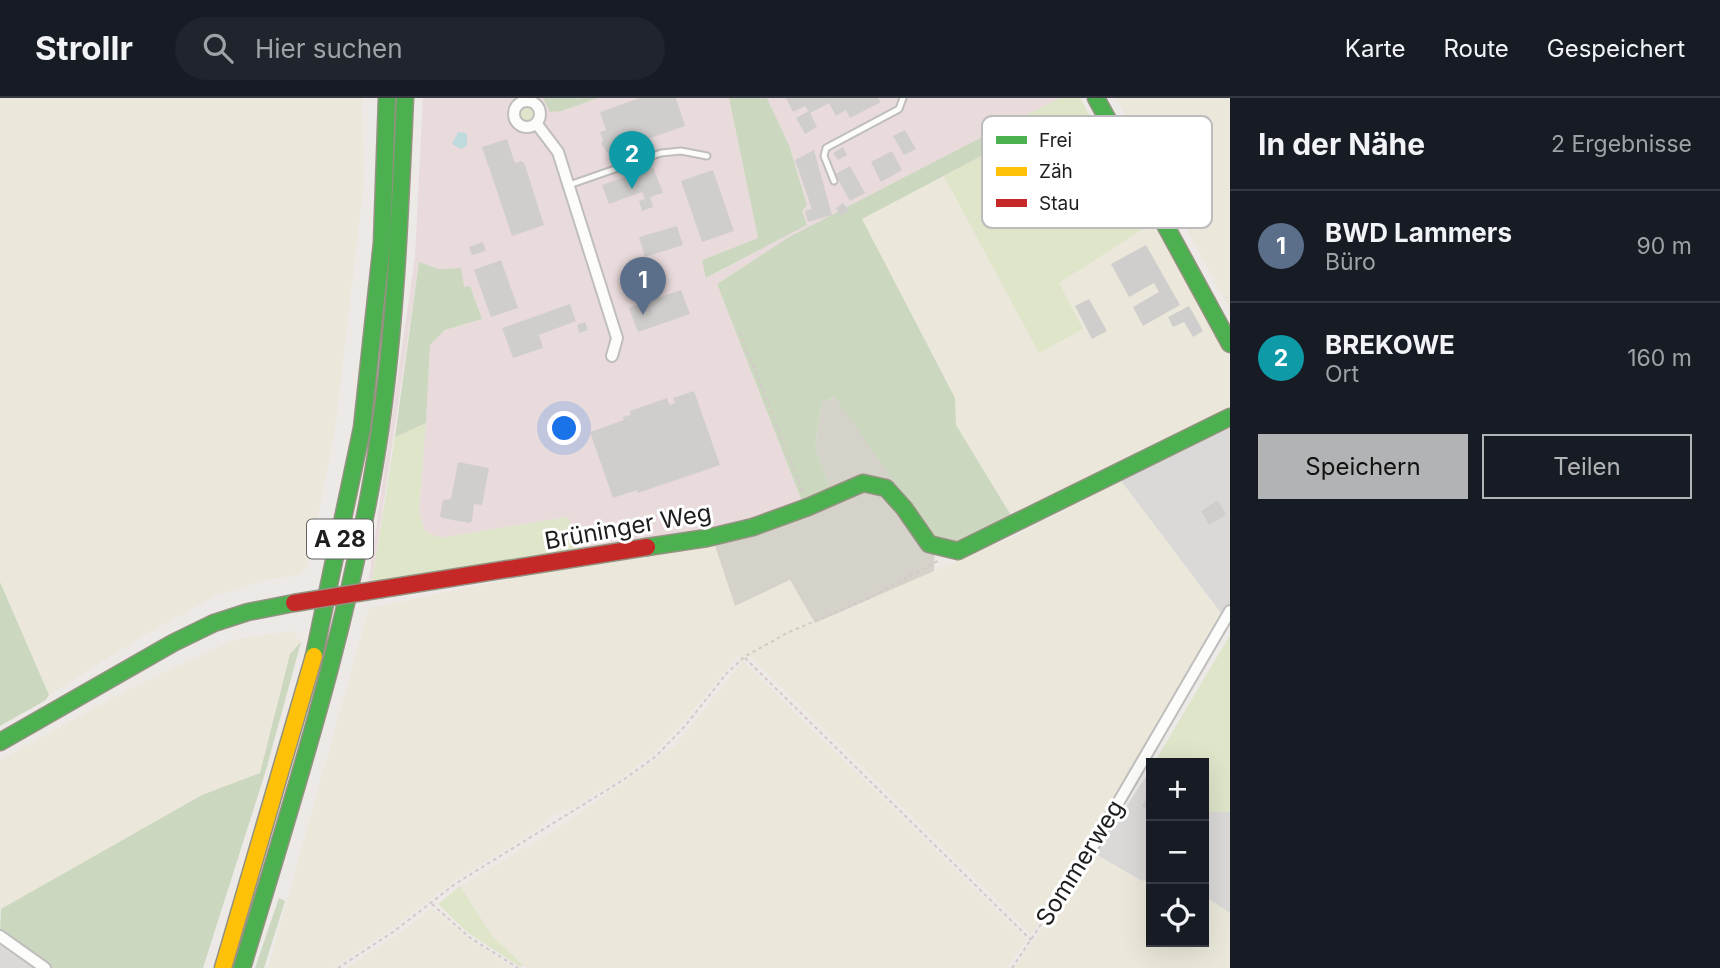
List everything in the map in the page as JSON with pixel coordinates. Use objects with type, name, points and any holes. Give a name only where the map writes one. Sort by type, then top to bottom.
[{"type":"main road","name":"A 28","points":[[223,968],[310,673],[362,428],[382,243],[387,98]]},
{"type":"main road","name":"A 28","points":[[242,968],[332,660],[352,579],[380,430],[399,243],[405,98]]},
{"type":"main road","points":[[1096,98],[1106,116]]},
{"type":"main road","points":[[1167,228],[1230,344]]},
{"type":"main road","points":[[958,551],[1230,417]]},
{"type":"main road","name":"Brüninger Weg","points":[[0,742],[173,643],[214,623],[248,612],[707,538],[753,527],[863,483],[886,488],[929,544],[958,551]]},
{"type":"street","points":[[522,100],[538,107],[540,115],[536,122],[525,127],[515,119],[514,111],[522,100]]},
{"type":"street","points":[[536,122],[558,152],[569,185],[617,338],[612,356]]},
{"type":"street","name":"Sommerweg","points":[[1090,851],[1230,611]]},
{"type":"street","points":[[0,936],[45,968]]},
{"type":"lane","points":[[834,181],[824,156],[826,148],[899,109],[902,98]]},
{"type":"lane","points":[[569,185],[661,153],[681,151],[706,156]]},
{"type":"path","points":[[740,332],[808,507]]},
{"type":"path","points":[[338,968],[393,932],[455,884],[623,780],[655,757],[744,657],[787,633],[869,598],[958,551]]},
{"type":"path","points":[[744,657],[1031,940]]},
{"type":"path","name":"Sommerweg","points":[[1012,968],[1090,851]]},
{"type":"path","points":[[431,904],[469,937],[518,968]]},
{"type":"shaded area","points":[[0,98],[362,98],[364,182],[335,430],[308,567],[299,575],[265,580],[217,595],[141,637],[49,695],[0,581]]},
{"type":"shaded area","points":[[423,98],[543,98],[562,111],[598,98],[729,98],[758,238],[702,260],[707,278],[807,225],[802,211],[807,205],[789,145],[767,98],[1060,98],[1025,116],[982,116],[982,138],[789,237],[717,284],[803,504],[706,533],[368,585],[415,257]],"holes":[[[419,262],[439,269],[465,287],[482,319],[445,330],[430,345],[419,510],[424,531],[441,538],[568,517],[372,582]]]},
{"type":"shaded area","points":[[1116,98],[1230,98],[1230,310],[1186,228],[1212,228],[1212,116],[1126,116]]},
{"type":"shaded area","points":[[944,176],[1039,353],[1058,284],[1145,228],[1157,228],[1230,360],[1230,410],[1101,470],[1012,517],[956,425],[955,398],[862,219]]},
{"type":"shaded area","points":[[836,397],[935,540],[934,572],[814,624],[790,580],[735,607],[714,543],[833,494],[815,448],[822,402]]},
{"type":"shaded area","points":[[1230,425],[1230,605],[1223,616],[1121,481]]},
{"type":"shaded area","points":[[1121,481],[1223,616],[1086,849],[1031,935],[750,656],[743,661],[1027,940],[1007,968],[527,968],[492,936],[460,886],[557,829],[676,745],[742,662],[738,656],[682,724],[653,754],[622,778],[572,808],[552,816],[535,831],[453,882],[334,968],[268,968],[369,608],[649,551],[714,543],[735,606],[790,580],[815,623],[1021,533]]},
{"type":"shaded area","points":[[292,631],[301,642],[290,655],[260,773],[202,795],[0,910],[0,760],[131,688],[236,639]]},
{"type":"shaded area","points":[[1146,777],[1146,880],[1142,881],[1095,854]]},
{"type":"shaded area","points":[[1209,812],[1230,812],[1230,913],[1209,899]]},
{"type":"shaded area","points":[[1095,854],[1142,881],[1146,880],[1146,947],[1209,947],[1209,899],[1230,913],[1230,968],[1014,968]]},
{"type":"shaded area","points":[[432,908],[468,938],[513,968],[346,968],[400,933]]},
{"type":"shaded area","points":[[0,941],[38,968],[0,968]]},
{"type":"green space","points":[[543,98],[598,98],[562,111],[550,112]]},
{"type":"green space","points":[[729,98],[767,98],[789,145],[807,205],[802,211],[807,225],[706,278],[702,260],[758,238]]},
{"type":"green space","points":[[1060,98],[1080,98],[1090,116],[1024,116]]},
{"type":"green space","points":[[527,106],[533,108],[533,120],[527,122],[521,120],[519,114],[521,108]]},
{"type":"green space","points":[[982,137],[982,156],[862,219],[955,398],[956,425],[1012,517],[956,545],[935,540],[835,397],[822,402],[815,448],[833,494],[803,504],[717,284],[789,237]]},
{"type":"green space","points":[[982,156],[982,228],[1145,228],[1059,283],[1083,329],[1039,353],[944,176]]},
{"type":"green space","points":[[419,262],[439,269],[461,268],[464,287],[470,286],[482,319],[445,330],[430,345],[426,423],[395,437]]},
{"type":"green space","points":[[426,423],[419,510],[424,531],[441,538],[568,517],[579,549],[372,582],[395,437]]},
{"type":"green space","points":[[0,582],[49,695],[46,700],[0,726]]},
{"type":"green space","points":[[1230,635],[1230,812],[1209,812],[1209,758],[1157,758]]},
{"type":"green space","points":[[301,642],[266,770],[203,968],[52,968],[0,932],[1,909],[202,795],[260,773],[290,654]]},
{"type":"green space","points":[[460,886],[492,936],[523,965],[520,967],[467,932],[438,904]]},
{"type":"green space","points":[[279,898],[285,901],[264,968],[255,968]]},
{"type":"water","points":[[458,132],[467,133],[467,146],[461,149],[452,144]]},
{"type":"building","points":[[640,98],[676,98],[685,126],[621,148],[622,152],[610,156],[601,144],[603,140],[600,132],[606,130],[600,112]]},
{"type":"building","points":[[786,98],[878,98],[881,102],[850,118],[846,110],[836,116],[829,103],[810,113],[805,106],[793,112]]},
{"type":"building","points":[[809,111],[817,127],[805,134],[796,118]]},
{"type":"building","points":[[905,130],[916,149],[904,155],[893,136]]},
{"type":"building","points":[[507,139],[515,163],[522,161],[525,165],[544,225],[512,236],[482,147]]},
{"type":"building","points":[[843,147],[847,155],[838,160],[833,153]]},
{"type":"building","points":[[814,150],[832,215],[808,222],[805,211],[812,209],[795,160]]},
{"type":"building","points":[[892,151],[902,170],[881,182],[871,162]]},
{"type":"building","points":[[850,166],[865,193],[850,201],[835,174]]},
{"type":"building","points":[[653,167],[663,193],[650,197],[653,207],[642,211],[639,201],[645,199],[642,192],[609,204],[602,185]]},
{"type":"building","points":[[713,170],[734,231],[702,242],[681,181]]},
{"type":"building","points":[[843,203],[849,211],[841,216],[836,208]]},
{"type":"building","points":[[677,226],[683,245],[645,257],[639,237]]},
{"type":"building","points":[[483,242],[486,251],[472,255],[469,247]]},
{"type":"building","points":[[1146,245],[1180,305],[1143,326],[1133,307],[1159,292],[1154,283],[1129,297],[1111,264]]},
{"type":"building","points":[[501,260],[518,308],[491,317],[474,270]]},
{"type":"building","points":[[681,290],[690,314],[638,332],[629,308]]},
{"type":"building","points":[[1089,299],[1107,331],[1092,339],[1075,306]]},
{"type":"building","points":[[570,304],[576,321],[539,335],[543,348],[513,358],[502,328]]},
{"type":"building","points":[[1189,306],[1203,331],[1193,337],[1184,322],[1173,327],[1168,317]]},
{"type":"building","points":[[585,322],[588,330],[579,333],[577,325]]},
{"type":"building","points":[[694,391],[720,465],[638,493],[637,490],[613,498],[590,432],[624,420],[623,417],[631,415],[630,411],[667,398],[670,405],[675,403],[673,398]]},
{"type":"building","points":[[458,462],[489,468],[482,505],[474,504],[472,521],[469,523],[440,516],[443,500],[451,499]]},
{"type":"building","points":[[1218,500],[1226,515],[1209,525],[1201,511]]},
{"type":"traffic: fast","points":[[314,656],[362,428],[382,243],[387,98]]},
{"type":"traffic: fast","points":[[242,968],[321,702],[368,499],[390,347],[405,98]]},
{"type":"traffic: fast","points":[[1096,98],[1106,116]]},
{"type":"traffic: fast","points":[[1167,228],[1230,344]]},
{"type":"traffic: fast","points":[[647,547],[707,538],[753,527],[863,483],[886,488],[929,544],[958,551],[1230,417]]},
{"type":"traffic: fast","points":[[0,742],[173,643],[214,623],[248,612],[294,603]]},
{"type":"traffic: slow","points":[[223,968],[314,656]]},
{"type":"traffic: jam","points":[[382,589],[647,547]]},
{"type":"traffic: jam","points":[[294,603],[382,589]]},
{"type":"place","name":"BREKOWE","points":[[632,189]]},
{"type":"place","name":"BWD Lammers","points":[[643,315]]}]
